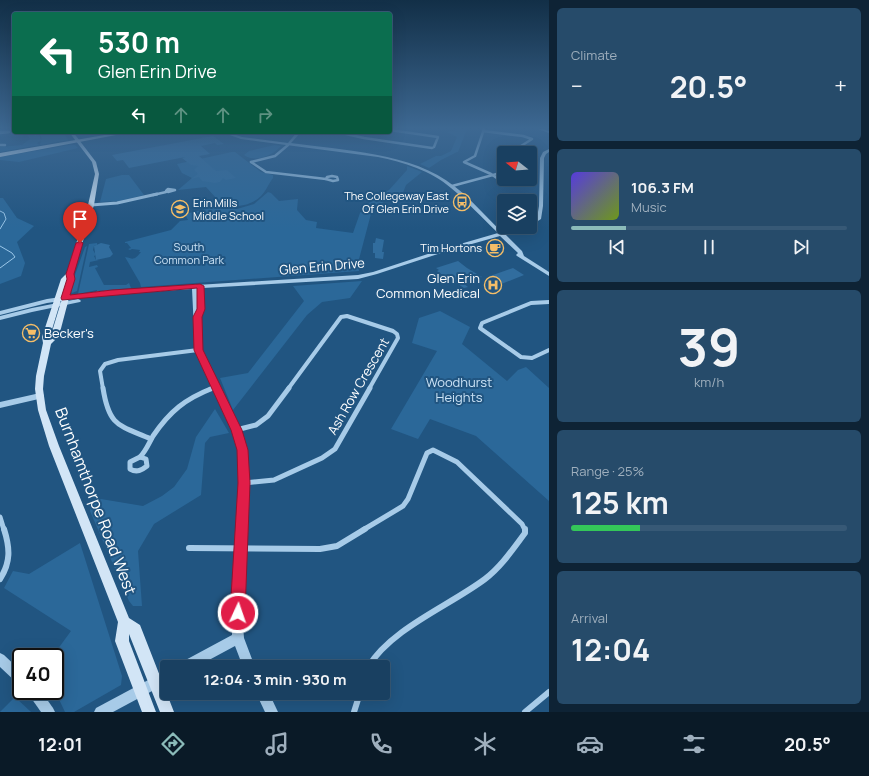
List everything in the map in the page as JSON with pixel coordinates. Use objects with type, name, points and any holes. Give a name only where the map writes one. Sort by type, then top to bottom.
[{"type":"main road","name":"Burnhamthorpe Road West","points":[[93,162],[97,174],[91,205],[70,274],[71,279],[61,301],[54,336],[47,343],[40,376],[40,396],[48,431],[124,622],[122,641],[149,712]]},
{"type":"main road","name":"Burnhamthorpe Road West","points":[[124,622],[135,630],[160,677]]},
{"type":"main road","name":"Burnhamthorpe Road West","points":[[165,700],[167,712]]},
{"type":"street","points":[[251,162],[266,172],[326,179]]},
{"type":"street","points":[[402,162],[435,175],[452,186],[482,217],[482,220],[497,232]]},
{"type":"street","points":[[465,162],[497,177]]},
{"type":"street","points":[[537,222],[541,206],[543,162]]},
{"type":"street","points":[[452,186],[497,174]]},
{"type":"street","points":[[91,205],[117,203],[166,192]]},
{"type":"street","name":"Glen Erin Drive","points":[[1,314],[61,301],[198,288],[231,288],[247,284],[358,277],[375,273],[497,233]]},
{"type":"street","points":[[499,234],[514,252],[549,274]]},
{"type":"street","points":[[198,288],[196,310],[198,317],[198,350],[236,430],[243,450],[244,483],[238,638],[246,660]]},
{"type":"street","points":[[549,302],[532,303],[482,323],[480,328],[521,357],[532,358],[549,350]]},
{"type":"street","name":"Ash Row Crescent","points":[[236,430],[256,425],[268,416],[342,316],[348,316],[398,334],[398,338],[335,449],[322,458],[274,480],[244,483]]},
{"type":"street","points":[[151,439],[117,424],[111,414],[104,396],[100,371],[105,364],[118,360],[198,350]]},
{"type":"street","points":[[140,457],[167,417],[182,403],[196,394],[216,387]]},
{"type":"street","points":[[0,406],[40,396]]},
{"type":"street","points":[[189,548],[320,549],[337,546],[403,506],[408,499],[429,451],[433,450],[457,462],[522,524],[525,529],[525,534],[500,566],[485,579],[385,645],[372,660]]},
{"type":"street","points":[[0,516],[10,551],[10,560],[0,579]]},
{"type":"street","points":[[197,660],[238,638]]},
{"type":"street","points":[[0,659],[12,670]]},
{"type":"street","points":[[100,712],[160,680]]},
{"type":"street","points":[[525,712],[549,692]]},
{"type":"street","points":[[40,700],[49,712]]},
{"type":"street","points":[[266,700],[272,712]]},
{"type":"street","points":[[354,712],[358,700]]},
{"type":"green space","points":[[185,162],[248,162],[261,172],[273,175],[273,178],[261,196],[248,204],[235,206],[207,205],[206,203],[217,199],[206,187],[178,190],[192,178],[182,173],[177,164]]},
{"type":"green space","points":[[424,162],[438,162],[429,168],[420,164]]},
{"type":"green space","name":"South Common Park","points":[[407,166],[422,172],[406,185],[402,195],[388,199],[372,210],[358,263],[359,271],[141,287],[125,257],[135,258],[141,252],[139,252],[140,250],[128,249],[131,248],[125,242],[171,230],[180,221],[188,220],[185,214],[210,208],[237,209],[254,204],[268,192],[279,201],[298,199],[297,210],[306,220],[317,222],[316,228],[353,233],[360,213],[366,205],[389,190],[407,170]]},
{"type":"green space","points":[[129,175],[144,195],[119,201],[100,202],[106,179]]},
{"type":"green space","points":[[0,198],[3,198],[17,218],[34,226],[17,242],[25,263],[21,276],[0,284]]},
{"type":"green space","points":[[97,243],[93,250],[96,255],[94,256],[96,260],[99,260],[90,262],[89,267],[97,265],[98,267],[95,268],[104,285],[126,285],[129,283],[131,288],[97,290],[78,294],[89,244]]},
{"type":"green space","points":[[87,246],[77,291],[72,293],[70,289],[85,247]]},
{"type":"green space","points":[[362,281],[350,298],[322,302],[307,315],[233,410],[220,378],[248,373],[304,301],[293,286]]},
{"type":"green space","name":"Woodhurst Heights","points":[[440,311],[470,327],[462,344],[507,381],[518,370],[526,367],[549,388],[549,501],[476,436],[430,419],[418,439],[391,429],[437,351],[412,343],[419,318]]},
{"type":"green space","points":[[215,409],[229,433],[210,437],[205,443],[201,495],[154,524],[138,551],[142,606],[133,606],[129,601],[90,511],[91,505],[95,498],[143,506],[162,496],[174,487],[187,469],[196,437]]},
{"type":"green space","points":[[80,543],[122,676],[121,685],[74,712],[65,712],[59,700],[64,700],[64,648],[59,648],[71,631],[4,588],[13,571],[29,574]]},
{"type":"green space","points":[[12,700],[18,700],[31,712],[0,712]]},
{"type":"building","points":[[125,162],[158,162],[129,168]]},
{"type":"building","points":[[187,162],[206,162],[216,171],[227,170],[236,178],[226,180],[223,178],[220,182],[215,183],[202,181],[199,177],[191,179],[198,174],[194,170],[198,166],[191,165]]},
{"type":"building","points":[[376,238],[384,240],[382,252],[384,252],[383,259],[375,258],[375,253],[373,253],[373,243],[375,243]]},
{"type":"building","points":[[101,243],[110,245],[109,247],[113,254],[110,257],[96,260],[94,246]]},
{"type":"building","points":[[458,261],[482,277],[464,284],[468,287],[464,288],[437,271],[439,270],[436,268]]},
{"type":"building","points":[[513,268],[524,275],[499,285],[490,279],[490,276]]},
{"type":"waterway","points":[[0,211],[4,213],[6,219],[0,229]]},
{"type":"waterway","points":[[0,246],[12,253],[15,257],[0,268]]},
{"type":"place","name":"The Collegeway East Of Glen Erin Drive","points":[[462,202]]},
{"type":"place","name":"Erin Mills Middle School","points":[[180,209]]},
{"type":"place","name":"Tim Hortons","points":[[495,248]]},
{"type":"place","name":"Glen Erin Common Medical","points":[[493,285]]},
{"type":"place","name":"Becker's","points":[[31,333]]},
{"type":"route","points":[[80,243],[70,274],[71,279],[65,298],[112,292],[200,286],[201,309],[198,317],[198,350],[236,430],[243,450],[244,483],[238,613]]}]
